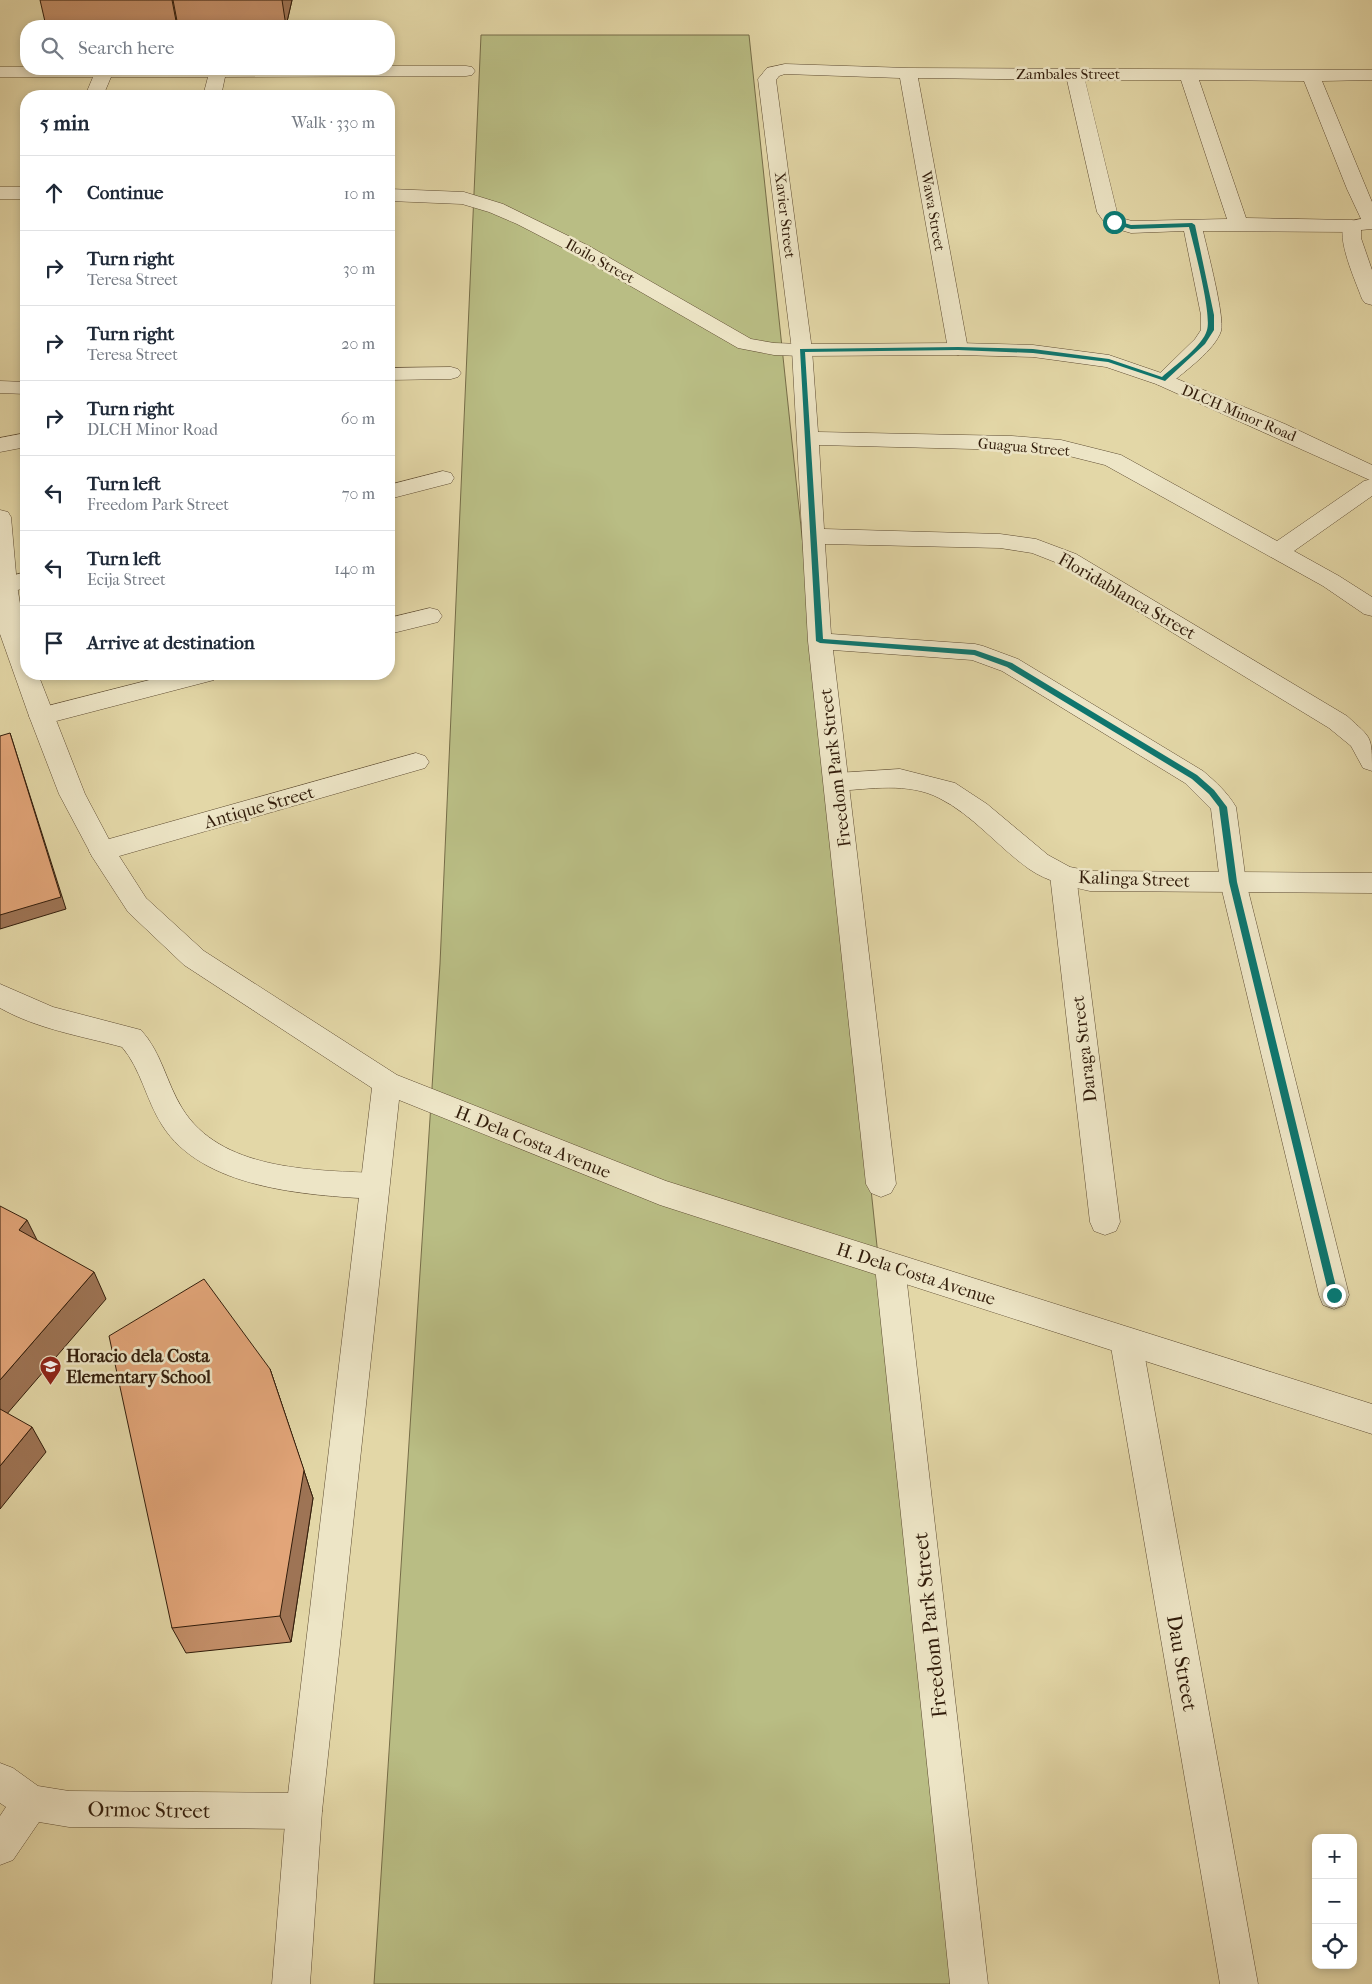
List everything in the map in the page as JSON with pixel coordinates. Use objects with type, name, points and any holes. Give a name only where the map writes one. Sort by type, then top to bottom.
[{"type":"street","name":"Zambales Street","points":[[767,79],[773,72],[786,69],[1076,74],[1372,75]]},
{"type":"street","points":[[395,71],[466,71]]},
{"type":"street","points":[[0,72],[20,72]]},
{"type":"street","name":"Wawa Street","points":[[908,72],[958,348]]},
{"type":"street","points":[[1076,74],[1107,212],[1114,222],[1131,227],[1238,224],[1352,226],[1372,222],[1356,189],[1311,76]]},
{"type":"street","points":[[96,90],[103,75]]},
{"type":"street","points":[[213,90],[217,75]]},
{"type":"street","points":[[1188,75],[1238,224]]},
{"type":"street","name":"Xavier Street","points":[[767,79],[802,350]]},
{"type":"street","points":[[0,193],[20,193]]},
{"type":"street","name":"Iloilo Street","points":[[395,195],[464,198],[496,208],[524,220],[582,250],[746,344],[774,349],[802,350]]},
{"type":"street","points":[[1163,380],[1203,343],[1211,330],[1211,315],[1192,225]]},
{"type":"street","points":[[1352,226],[1351,238],[1372,299]]},
{"type":"street","name":"DLCH Minor Road","points":[[802,350],[958,348],[1033,351],[1109,361],[1163,380],[1277,428],[1372,474]]},
{"type":"street","name":"Freedom Park Street","points":[[802,350],[820,641],[881,1184]]},
{"type":"street","points":[[395,374],[451,373]]},
{"type":"street","points":[[0,387],[20,388]]},
{"type":"street","name":"Guagua Street","points":[[806,438],[1012,443],[1061,447],[1113,460],[1331,582],[1372,608]]},
{"type":"street","points":[[0,445],[20,441]]},
{"type":"street","points":[[1350,462],[1372,457]]},
{"type":"street","points":[[395,490],[443,478]]},
{"type":"street","points":[[1277,552],[1372,486]]},
{"type":"street","name":"H. Dela Costa Avenue","points":[[0,517],[16,583],[6,634],[20,667]]},
{"type":"street","name":"Floridablanca Street","points":[[813,536],[1000,541],[1036,546],[1052,552],[1068,559],[1338,722],[1360,740],[1372,762]]},
{"type":"street","points":[[395,625],[430,616]]},
{"type":"street","points":[[820,641],[975,652],[1010,665],[1194,777],[1211,792],[1223,807],[1233,882],[1334,1295]]},
{"type":"street","name":"H. Dela Costa Avenue","points":[[26,680],[72,794],[102,851],[137,905],[194,958],[387,1083],[660,1192],[1372,1418]]},
{"type":"street","points":[[41,716],[182,680]]},
{"type":"street","name":"Antique Street","points":[[102,851],[416,762]]},
{"type":"street","name":"Kalinga Street","points":[[837,782],[900,778],[946,790],[978,811],[1039,862],[1062,875],[1090,881],[1372,883]]},
{"type":"street","name":"Daraga Street","points":[[1062,875],[1105,1222]]},
{"type":"street","points":[[0,995],[20,1006],[50,1017],[131,1038],[138,1046],[173,1118],[194,1143],[221,1158],[266,1175],[330,1184],[374,1186]]},
{"type":"street","points":[[291,1984],[304,1811],[387,1083]]},
{"type":"street","name":"Freedom Park Street","points":[[890,1266],[969,1984]]},
{"type":"street","name":"Dau Street","points":[[1126,1341],[1239,1984]]},
{"type":"street","name":"Ormoc Street","points":[[0,1781],[31,1803],[69,1809],[304,1811]]},
{"type":"street","points":[[0,1846],[31,1803]]},
{"type":"green space","points":[[481,35],[749,35],[955,1984],[374,1984],[440,964]]},
{"type":"building","points":[[10,733],[61,897],[0,915],[0,736]]},
{"type":"building","points":[[0,1206],[27,1220],[19,1230],[94,1272],[0,1380]]},
{"type":"building","points":[[204,1279],[270,1369],[304,1470],[280,1616],[172,1628],[109,1336]]},
{"type":"building","points":[[0,1409],[32,1427],[0,1466]]},
{"type":"place","name":"Horacio dela Costa Elementary School","points":[[50,1385]]},
{"type":"route","points":[[1114,222],[1131,227],[1192,225],[1211,315],[1211,330],[1203,343],[1163,380],[1109,361],[1033,351],[958,348],[802,350],[820,641],[975,652],[1010,665],[1194,777],[1211,792],[1223,807],[1233,882],[1334,1295]]}]
